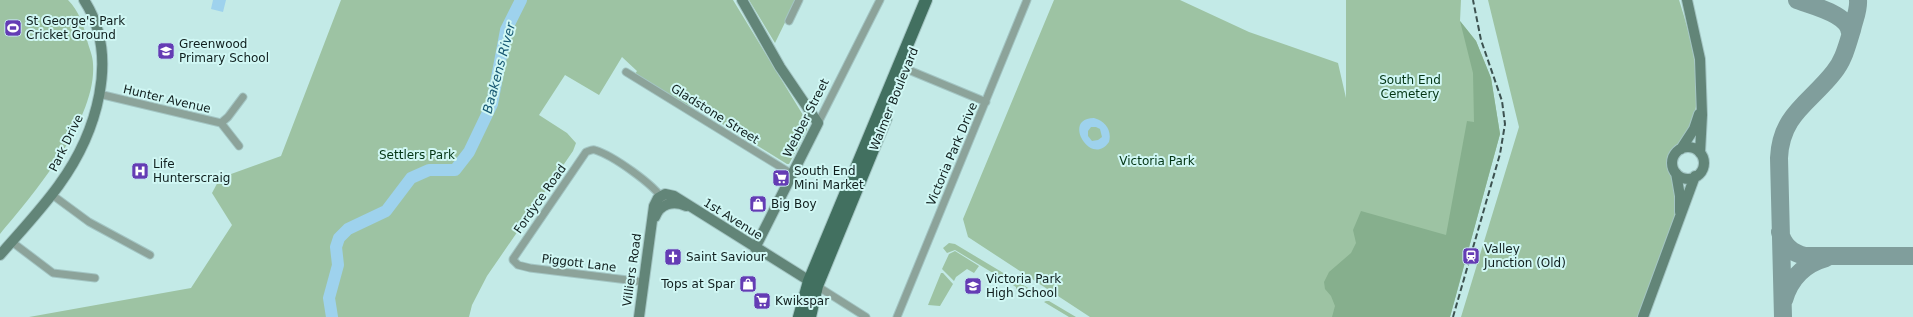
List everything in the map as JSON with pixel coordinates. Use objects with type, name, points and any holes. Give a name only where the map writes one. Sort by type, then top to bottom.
[{"type":"main road","name":"Walmer Boulevard","points":[[902,68],[926,0]]},
{"type":"main road","name":"Walmer Boulevard","points":[[813,284],[902,68],[934,0]]},
{"type":"main road","points":[[799,317],[813,284]]},
{"type":"main road","points":[[810,317],[813,284]]},
{"type":"street","name":"Park Drive","points":[[0,255],[51,194],[73,161],[86,137],[99,94],[103,70],[101,45],[96,24],[84,0]]},
{"type":"street","points":[[742,0],[780,66],[818,123]]},
{"type":"street","points":[[789,20],[799,0]]},
{"type":"street","name":"Webber Street","points":[[755,248],[880,0]]},
{"type":"street","name":"Victoria Park Drive","points":[[897,317],[1027,0]]},
{"type":"street","points":[[1643,317],[1695,176],[1700,172],[1703,165],[1700,153],[1702,96],[1698,47],[1687,0]]},
{"type":"street","points":[[902,68],[986,102]]},
{"type":"street","name":"Gladstone Street","points":[[626,72],[792,174]]},
{"type":"street","name":"Hunter Avenue","points":[[99,94],[220,123],[228,117],[243,97]]},
{"type":"street","points":[[1680,216],[1680,196],[1672,160],[1694,129],[1702,96]]},
{"type":"street","points":[[220,123],[239,146]]},
{"type":"street","points":[[1681,149],[1691,147],[1700,153]]},
{"type":"street","name":"Fordyce Road","points":[[513,260],[515,254],[586,152],[596,151],[628,169],[651,186],[663,200]]},
{"type":"street","points":[[1676,173],[1683,177],[1695,176]]},
{"type":"street","points":[[51,194],[89,222],[150,255]]},
{"type":"street","name":"1st Avenue","points":[[663,200],[690,207],[866,317]]},
{"type":"street","name":"Villiers Road","points":[[639,317],[651,227],[663,200]]},
{"type":"street","points":[[12,242],[53,273],[95,278]]},
{"type":"street","name":"Piggott Lane","points":[[513,260],[518,265],[530,268],[644,282]]},
{"type":"green space","points":[[0,0],[68,0],[72,4],[83,24],[92,55],[93,64],[92,85],[85,108],[61,155],[0,234]]},
{"type":"green space","name":"Settlers Park","points":[[341,0],[733,0],[806,120],[807,130],[789,164],[787,164],[714,119],[713,109],[708,114],[700,104],[695,103],[688,107],[635,74],[637,71],[622,57],[599,95],[565,75],[539,115],[567,133],[576,143],[573,151],[487,276],[472,305],[469,317],[29,317],[191,288],[232,225],[212,193],[220,178],[281,156]]},
{"type":"green space","points":[[749,0],[796,0],[775,43]]},
{"type":"green space","name":"Victoria Park","points":[[1054,0],[1180,0],[1249,32],[1338,63],[1346,98],[1346,0],[1461,0],[1460,21],[1476,41],[1491,78],[1500,134],[1450,317],[1090,317],[968,237],[963,219]]},
{"type":"green space","points":[[1488,0],[1679,0],[1694,60],[1697,91],[1696,106],[1693,120],[1688,132],[1681,144],[1669,158],[1676,200],[1674,218],[1638,317],[1461,317],[1519,127]]},
{"type":"green space","points":[[1460,21],[1476,41],[1491,78],[1500,134],[1450,317],[1332,317],[1335,306],[1331,296],[1325,289],[1324,282],[1329,272],[1351,253],[1356,243],[1353,230],[1361,211],[1446,235],[1467,121],[1474,122],[1473,73]]},
{"type":"green space","points":[[949,243],[955,244],[1030,289],[1038,294],[1039,299],[1036,297],[1031,298],[1016,289],[1016,287],[955,250],[947,253],[943,248]]},
{"type":"green space","points":[[955,251],[979,266],[974,273],[967,269],[956,277],[954,281],[942,269],[949,254]]},
{"type":"green space","points":[[941,273],[943,273],[953,284],[940,306],[928,305]]},
{"type":"green space","points":[[1049,301],[1076,317],[1069,317],[1044,302]]},
{"type":"water","points":[[213,0],[226,0],[223,12],[211,9]]},
{"type":"water","points":[[1094,118],[1102,121],[1109,130],[1109,142],[1102,148],[1094,149],[1088,146],[1082,140],[1079,132],[1080,125],[1084,120]],"holes":[[[1091,127],[1100,129],[1102,137],[1098,140],[1092,141],[1088,136],[1088,131]]]},
{"type":"waterway","name":"Baakens River","points":[[332,317],[329,298],[338,265],[336,247],[339,238],[348,229],[386,211],[411,178],[429,170],[455,170],[469,152],[492,104],[506,30],[521,0]]},
{"type":"taxiway","points":[[1797,0],[1822,8],[1839,17],[1845,22],[1849,29],[1850,36]]},
{"type":"taxiway","points":[[1783,317],[1779,158],[1781,143],[1785,130],[1798,110],[1825,83],[1840,62],[1852,30],[1858,0]]},
{"type":"taxiway","points":[[1780,232],[1783,241],[1792,251],[1805,256],[1913,256]]},
{"type":"taxiway","points":[[1784,300],[1790,285],[1799,273],[1811,264],[1826,258]]},
{"type":"railway","points":[[1453,317],[1500,154],[1505,124],[1502,101],[1481,40],[1473,0]]},
{"type":"place","name":"St George's Park Cricket Ground","points":[[13,28]]},
{"type":"place","name":"Greenwood Primary School","points":[[166,51]]},
{"type":"place","name":"Life Hunterscraig","points":[[140,171]]},
{"type":"place","name":"South End Mini Market","points":[[781,178]]},
{"type":"place","name":"Big Boy","points":[[758,204]]},
{"type":"place","name":"Valley Junction (Old)","points":[[1471,256]]},
{"type":"place","name":"Saint Saviour","points":[[673,257]]},
{"type":"place","name":"Tops at Spar","points":[[748,284]]},
{"type":"place","name":"Victoria Park High School","points":[[973,286]]},
{"type":"place","name":"Kwikspar","points":[[762,301]]},
{"type":"park label","name":"South End Cemetery","points":[[1410,87]]}]
